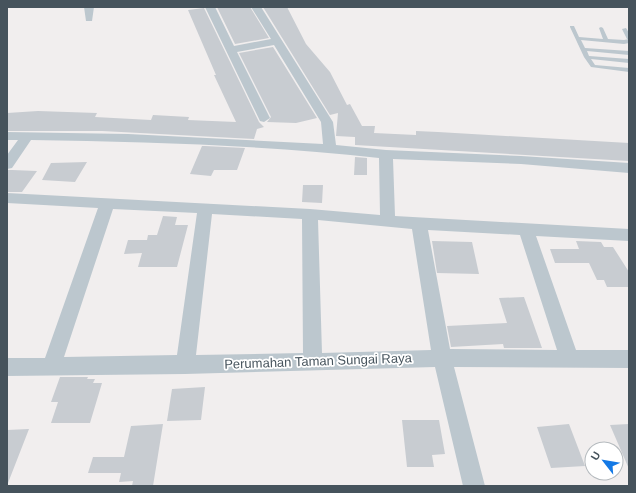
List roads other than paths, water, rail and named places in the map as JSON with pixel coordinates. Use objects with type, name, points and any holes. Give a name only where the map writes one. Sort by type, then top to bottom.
[{"type":"street","points":[[89,7],[89,19]]},
{"type":"street","points":[[210,7],[264,118]]},
{"type":"street","points":[[256,7],[328,122],[330,148]]},
{"type":"street","points":[[231,50],[277,41]]},
{"type":"street","points":[[7,136],[128,138],[330,148],[386,154],[521,160],[629,168]]},
{"type":"street","points":[[7,165],[26,136]]},
{"type":"street","points":[[386,154],[388,222]]},
{"type":"street","points":[[7,199],[310,214],[388,222],[629,235]]},
{"type":"street","points":[[51,367],[107,204]]},
{"type":"street","points":[[185,365],[205,209]]},
{"type":"street","points":[[310,214],[313,362]]},
{"type":"street","points":[[419,224],[442,358],[474,486]]},
{"type":"street","points":[[526,230],[569,358]]},
{"type":"street","name":"Perumahan Taman Sungai Raya","points":[[7,367],[185,365],[442,358],[629,359]]},
{"type":"lane","points":[[572,27],[576,38],[593,66],[629,70]]},
{"type":"lane","points":[[601,28],[606,40]]},
{"type":"lane","points":[[576,38],[606,40],[629,39],[624,29]]},
{"type":"lane","points":[[584,49],[629,53]]},
{"type":"lane","points":[[587,58],[629,61]]}]
